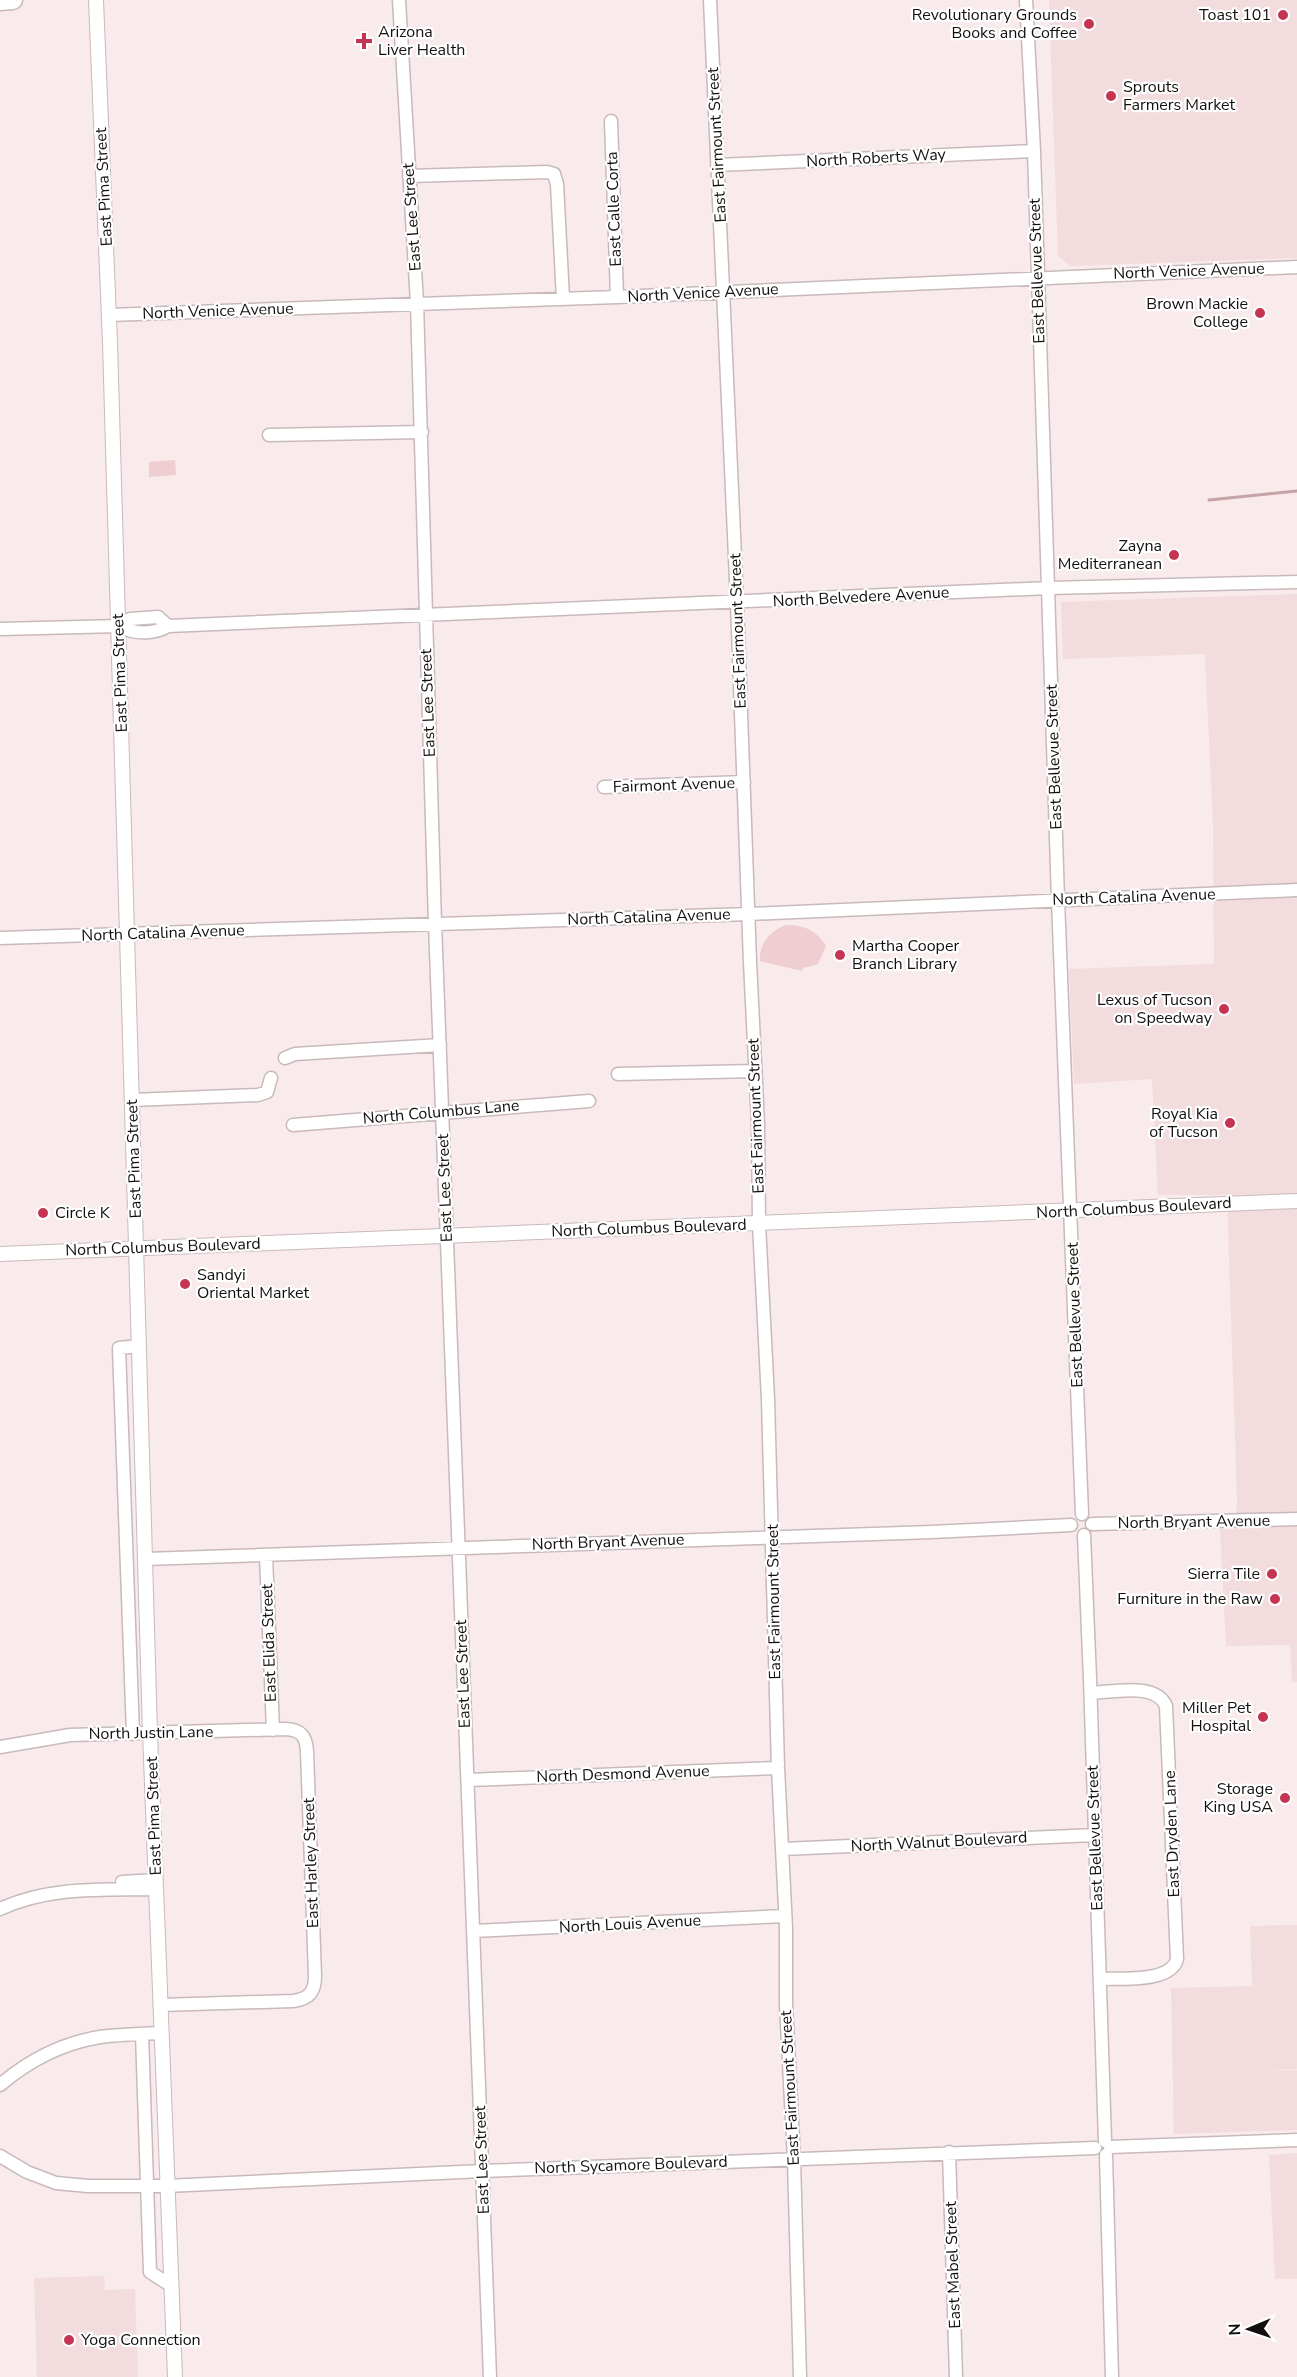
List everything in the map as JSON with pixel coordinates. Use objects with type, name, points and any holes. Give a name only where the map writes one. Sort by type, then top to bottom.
[{"type":"main road","points":[[0,1],[13,0]]},
{"type":"street","name":"East Pima Street","points":[[96,0],[119,626],[150,1733],[175,2377]]},
{"type":"street","name":"East Lee Street","points":[[399,0],[417,303],[422,432],[425,614],[435,924],[490,2377]]},
{"type":"street","name":"East Fairmount Street","points":[[710,0],[755,1071],[800,2377]]},
{"type":"street","name":"East Bellevue Street","points":[[1026,0],[1034,151],[1058,900],[1072,1211],[1082,1514]]},
{"type":"street","name":"East Calle Corta","points":[[611,121],[617,297]]},
{"type":"street","name":"North Roberts Way","points":[[717,165],[1034,151]]},
{"type":"street","points":[[409,176],[547,172],[554,174],[557,184],[563,299]]},
{"type":"street","name":"North Venice Avenue","points":[[109,315],[617,297],[1297,267]]},
{"type":"street","points":[[269,435],[422,432]]},
{"type":"street","name":"North Belvedere Avenue","points":[[119,626],[130,619],[158,617],[168,626],[1049,588],[1297,582]]},
{"type":"street","points":[[0,629],[119,626]]},
{"type":"street","name":"Fairmont Avenue","points":[[604,787],[744,782]]},
{"type":"street","name":"North Catalina Avenue","points":[[0,938],[749,914],[1297,890]]},
{"type":"street","points":[[285,1058],[295,1054],[440,1045]]},
{"type":"street","points":[[618,1074],[755,1071]]},
{"type":"street","points":[[132,1100],[258,1095],[267,1092],[271,1078]]},
{"type":"street","name":"North Columbus Lane","points":[[293,1125],[442,1111],[589,1101]]},
{"type":"street","name":"North Columbus Boulevard","points":[[0,1254],[1297,1201]]},
{"type":"street","points":[[133,1734],[119,1348],[139,1347]]},
{"type":"street","points":[[1082,1514],[1088,1516],[1092,1524],[1089,1531],[1083,1535],[1075,1533],[1071,1525],[1074,1517],[1082,1514]]},
{"type":"street","name":"North Bryant Avenue","points":[[1092,1524],[1297,1519]]},
{"type":"street","name":"North Bryant Avenue","points":[[146,1559],[932,1532],[1071,1525]]},
{"type":"street","name":"East Bellevue Street","points":[[1083,1535],[1101,1979],[1112,2377]]},
{"type":"street","name":"East Elida Street","points":[[266,1556],[273,1730]]},
{"type":"street","name":"East Dryden Lane","points":[[1091,1694],[1146,1690],[1160,1696],[1166,1706],[1177,1959],[1174,1968],[1165,1974],[1101,1979]]},
{"type":"street","name":"North Justin Lane","points":[[0,1747],[70,1735],[273,1730],[295,1730],[302,1734]]},
{"type":"street","name":"East Harley Street","points":[[160,2005],[293,2001],[307,1998],[313,1992],[315,1976],[307,1751],[302,1734]]},
{"type":"street","name":"North Desmond Avenue","points":[[468,1780],[778,1768]]},
{"type":"street","name":"North Walnut Boulevard","points":[[783,1849],[1095,1835]]},
{"type":"street","points":[[0,1909],[50,1893],[156,1884]]},
{"type":"street","name":"North Louis Avenue","points":[[474,1931],[785,1916]]},
{"type":"street","points":[[0,2085],[17,2070],[64,2046],[100,2037],[160,2033]]},
{"type":"street","points":[[142,2034],[150,2272],[170,2285]]},
{"type":"street","name":"North Sycamore Boulevard","points":[[0,2156],[27,2172],[56,2183],[88,2186],[166,2186],[949,2152],[1297,2140]]},
{"type":"street","name":"East Mabel Street","points":[[949,2152],[956,2377]]},
{"type":"shaded area","points":[[1049,0],[1297,0],[1297,258],[1071,266],[1058,256]]},
{"type":"shaded area","points":[[175,460],[176,475],[149,477],[149,462]]},
{"type":"shaded area","points":[[1297,594],[1297,1682],[1292,1682],[1290,1645],[1226,1646],[1220,1530],[1236,1528],[1237,1499],[1227,1195],[1158,1195],[1152,1079],[1074,1084],[1069,969],[1214,964],[1213,825],[1205,654],[1063,659],[1061,602]]},
{"type":"shaded area","points":[[786,925],[798,926],[818,936],[826,946],[818,964],[803,968],[802,971],[760,961],[761,949],[767,938]]},
{"type":"shaded area","points":[[1297,1925],[1297,2069],[1256,2071],[1297,2070],[1297,2130],[1174,2134],[1171,1988],[1252,1986],[1250,1926]]},
{"type":"shaded area","points":[[1297,2153],[1297,2279],[1275,2279],[1269,2155]]},
{"type":"shaded area","points":[[104,2276],[105,2290],[135,2289],[138,2377],[37,2377],[34,2278]]},
{"type":"waterway","points":[[1209,500],[1297,491]]},
{"type":"place","name":"Toast 101","points":[[1283,15]]},
{"type":"place","name":"Revolutionary Grounds Books and Coffee","points":[[1089,24]]},
{"type":"place","name":"Arizona Liver Health","points":[[364,41]]},
{"type":"place","name":"Sprouts Farmers Market","points":[[1111,96]]},
{"type":"place","name":"Brown Mackie College","points":[[1260,313]]},
{"type":"place","name":"Zayna Mediterranean","points":[[1174,555]]},
{"type":"place","name":"Martha Cooper Branch Library","points":[[840,955]]},
{"type":"place","name":"Lexus of Tucson on Speedway","points":[[1224,1009]]},
{"type":"place","name":"Royal Kia of Tucson","points":[[1230,1123]]},
{"type":"place","name":"Circle K","points":[[43,1213]]},
{"type":"place","name":"Sandyi Oriental Market","points":[[185,1284]]},
{"type":"place","name":"Sierra Tile","points":[[1272,1574]]},
{"type":"place","name":"Furniture in the Raw","points":[[1275,1599]]},
{"type":"place","name":"Miller Pet Hospital","points":[[1263,1717]]},
{"type":"place","name":"Storage King USA","points":[[1285,1798]]},
{"type":"place","name":"Yoga Connection","points":[[69,2340]]}]
